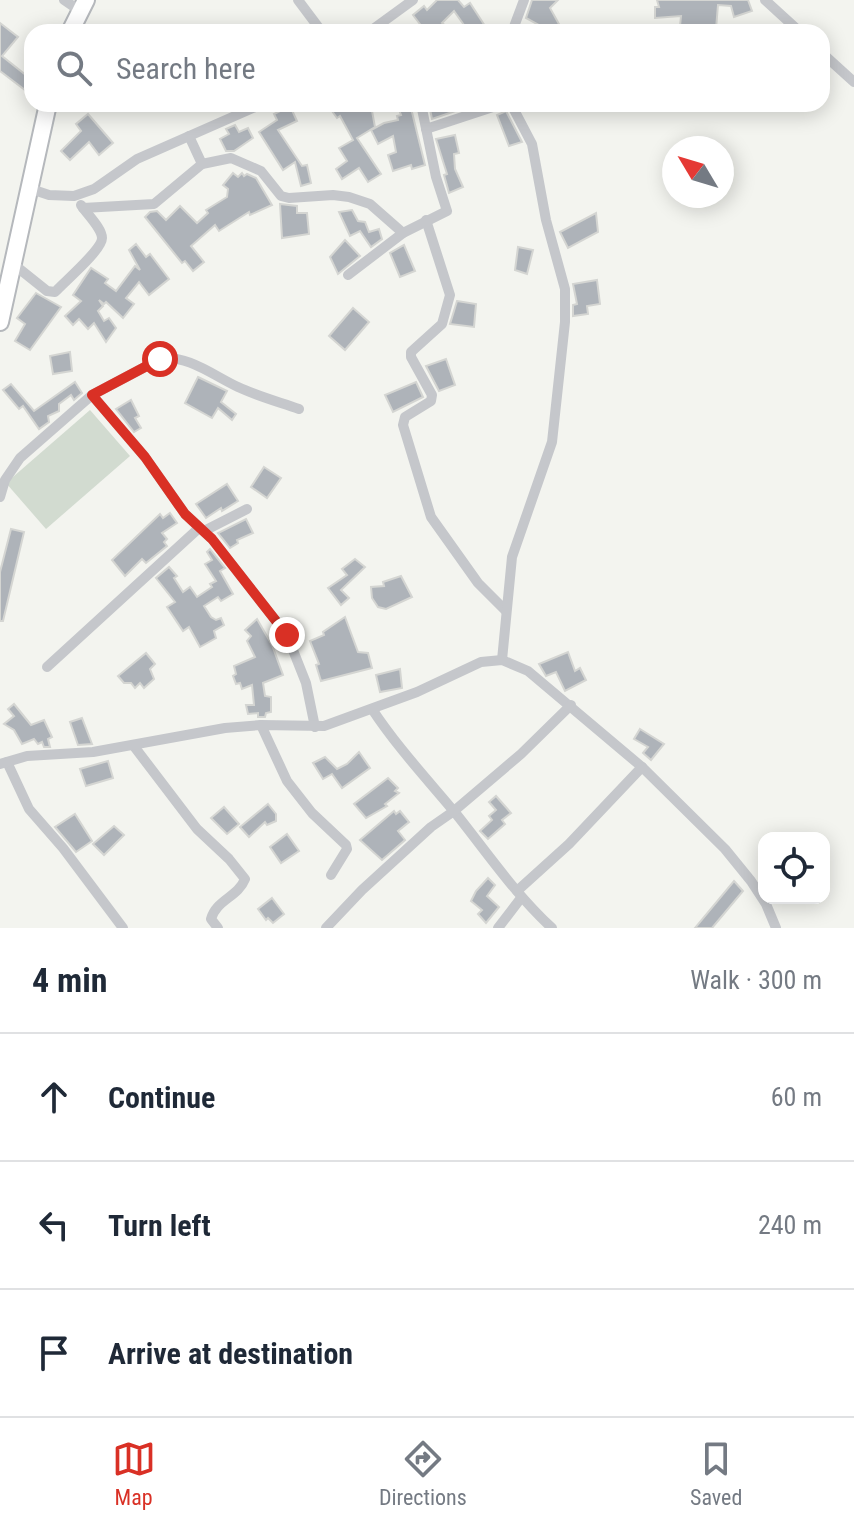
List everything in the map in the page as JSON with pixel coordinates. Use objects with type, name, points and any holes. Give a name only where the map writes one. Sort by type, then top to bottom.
[{"type":"main road","points":[[74,24],[83,5]]},
{"type":"main road","points":[[0,322],[4,279],[12,263],[46,112]]},
{"type":"street","points":[[64,0],[83,5]]},
{"type":"street","points":[[298,0],[316,24]]},
{"type":"street","points":[[389,24],[413,0]]},
{"type":"street","points":[[515,24],[524,0]]},
{"type":"street","points":[[765,0],[791,24]]},
{"type":"street","points":[[830,60],[854,82]]},
{"type":"street","points":[[28,188],[49,195],[74,196],[94,189],[137,159],[244,112]]},
{"type":"street","points":[[348,275],[403,233],[447,211],[436,177],[423,112]]},
{"type":"street","points":[[426,129],[478,112]]},
{"type":"street","points":[[502,660],[512,557],[552,442],[565,322],[565,289],[546,220],[532,144],[515,112]]},
{"type":"street","points":[[189,136],[202,164]]},
{"type":"street","points":[[83,208],[154,204],[202,164],[231,158],[261,171],[281,196],[333,195],[362,201],[370,204],[403,233]]},
{"type":"street","points":[[12,263],[47,291],[55,292],[97,250],[102,240],[101,233],[74,196]]},
{"type":"street","points":[[426,220],[450,295],[442,324],[411,352],[432,395],[431,401],[405,417],[403,425],[431,517],[478,583],[506,611]]},
{"type":"street","points":[[0,497],[5,480],[20,458],[92,395],[160,359],[171,357],[210,371],[239,387],[299,409]]},
{"type":"street","points":[[92,395],[145,457],[185,514],[212,539],[287,635],[306,683],[315,727]]},
{"type":"street","points":[[47,667],[201,530],[247,509]]},
{"type":"street","points":[[123,928],[63,848],[29,809],[4,763],[27,756],[93,752],[225,728],[261,725],[315,727],[417,692],[481,662],[502,660],[528,671],[642,767],[734,859],[766,904],[776,928]]},
{"type":"street","points":[[326,928],[431,827],[521,754],[571,705]]},
{"type":"street","points":[[372,709],[391,739],[454,811],[519,895],[552,928]]},
{"type":"street","points":[[261,725],[287,781],[312,813],[346,845],[343,858],[331,875]]},
{"type":"street","points":[[133,745],[197,829],[245,879],[242,886],[214,909],[211,919],[215,927]]},
{"type":"street","points":[[498,928],[519,895],[642,767]]},
{"type":"shaded area","points":[[90,410],[130,456],[46,529],[6,483]]},
{"type":"building","points":[[437,0],[458,0],[464,7],[470,3],[484,24],[463,24],[454,11],[443,24],[420,24],[413,15],[424,6],[427,10]]},
{"type":"building","points":[[532,0],[558,0],[550,8],[559,24],[537,24],[526,18]]},
{"type":"building","points":[[657,0],[748,0],[752,11],[734,17],[731,6],[718,5],[716,24],[680,24],[681,16],[655,18],[655,7],[659,7]]},
{"type":"building","points":[[0,23],[18,37],[2,56],[24,74],[24,89],[0,71]]},
{"type":"building","points":[[293,112],[297,121],[278,130],[302,166],[307,165],[311,183],[301,186],[295,162],[283,170],[259,132],[277,120],[274,114]]},
{"type":"building","points":[[333,112],[372,112],[375,127],[357,138],[381,174],[368,182],[359,168],[342,179],[336,169],[347,161],[339,148],[353,140],[340,116],[337,118]]},
{"type":"building","points":[[400,112],[412,112],[425,165],[412,169],[411,165],[393,171],[388,155],[396,152],[393,136],[378,144],[371,130],[398,120],[397,116],[401,115]]},
{"type":"building","points":[[431,112],[453,112],[432,119]]},
{"type":"building","points":[[507,112],[522,142],[509,146],[497,115]]},
{"type":"building","points":[[88,114],[113,143],[99,155],[89,142],[70,160],[61,151],[81,131],[76,124]]},
{"type":"building","points":[[235,125],[239,132],[248,128],[253,138],[234,151],[226,151],[220,139],[229,134],[226,129]]},
{"type":"building","points":[[455,135],[459,153],[454,154],[455,169],[463,187],[449,193],[444,175],[447,174],[436,139]]},
{"type":"building","points":[[233,173],[238,177],[242,173],[256,178],[272,205],[250,215],[249,212],[219,231],[215,225],[191,246],[204,262],[193,271],[185,261],[182,263],[145,217],[157,211],[166,220],[180,206],[197,223],[208,213],[206,210],[227,197],[228,189],[223,185]]},
{"type":"building","points":[[280,204],[297,206],[297,213],[307,213],[309,234],[282,238]]},
{"type":"building","points":[[352,210],[358,221],[365,222],[369,232],[379,229],[382,239],[371,247],[360,231],[350,236],[339,212]]},
{"type":"building","points":[[596,213],[598,232],[568,248],[560,232]]},
{"type":"building","points":[[345,240],[360,256],[338,274],[330,257]]},
{"type":"building","points":[[136,244],[146,257],[150,254],[169,279],[149,295],[139,282],[126,298],[134,304],[123,318],[106,302],[104,304],[99,300],[103,306],[98,311],[104,321],[109,318],[116,328],[106,342],[94,323],[88,329],[79,319],[73,325],[65,316],[81,301],[73,295],[91,268],[108,279],[105,283],[116,291],[135,266],[140,270],[129,250]]},
{"type":"building","points":[[404,245],[415,271],[400,277],[390,253]]},
{"type":"building","points":[[518,247],[533,250],[527,274],[515,270]]},
{"type":"building","points":[[597,280],[600,304],[587,306],[588,314],[573,316],[573,305],[577,304],[573,284]]},
{"type":"building","points":[[36,293],[61,307],[30,350],[15,341],[25,324],[17,318]]},
{"type":"building","points":[[457,301],[476,304],[474,327],[450,324]]},
{"type":"building","points":[[353,308],[369,322],[345,350],[329,336]]},
{"type":"building","points":[[70,352],[72,371],[53,374],[50,356]]},
{"type":"building","points":[[446,359],[455,385],[439,391],[426,366]]},
{"type":"building","points":[[198,377],[227,391],[221,402],[236,414],[232,420],[218,408],[212,418],[185,403]]},
{"type":"building","points":[[75,382],[82,393],[74,400],[71,395],[59,404],[59,411],[48,416],[49,422],[39,429],[23,406],[19,409],[3,390],[11,384],[34,411]]},
{"type":"building","points":[[416,382],[423,397],[393,412],[385,395]]},
{"type":"building","points":[[131,400],[141,428],[134,432],[116,409]]},
{"type":"building","points":[[264,467],[281,478],[267,498],[251,487]]},
{"type":"building","points":[[227,484],[238,501],[206,518],[196,504]]},
{"type":"building","points":[[170,513],[177,523],[162,533],[167,539],[164,542],[167,546],[146,563],[142,559],[125,576],[112,560],[160,514],[163,518]]},
{"type":"building","points":[[246,519],[253,533],[237,540],[238,543],[230,548],[218,533]]},
{"type":"building","points":[[11,529],[24,532],[3,621],[0,621],[0,572]]},
{"type":"building","points":[[210,549],[225,568],[220,571],[233,594],[221,601],[218,597],[204,606],[211,617],[216,620],[221,618],[224,625],[214,631],[216,638],[200,647],[189,627],[183,631],[167,607],[175,602],[156,578],[169,567],[177,576],[174,578],[183,592],[190,587],[197,597],[216,581],[205,564],[212,560],[207,552]]},
{"type":"building","points":[[355,559],[365,567],[341,590],[349,598],[341,605],[328,588],[347,575],[342,569]]},
{"type":"building","points":[[401,576],[412,597],[386,609],[378,607],[372,598],[371,587],[384,586],[383,582]]},
{"type":"building","points":[[345,617],[358,652],[368,653],[372,668],[321,681],[316,665],[319,664],[310,641],[324,635],[323,632]]},
{"type":"building","points":[[257,619],[272,645],[283,675],[263,683],[265,696],[271,697],[271,712],[266,713],[265,717],[258,717],[258,713],[248,714],[246,705],[254,705],[252,685],[242,689],[233,676],[236,674],[234,666],[255,657],[247,641],[251,636],[245,630]]},
{"type":"building","points":[[568,652],[575,671],[580,668],[586,680],[565,691],[556,672],[546,676],[539,664]]},
{"type":"building","points":[[146,653],[155,664],[150,669],[154,679],[144,688],[140,683],[135,688],[131,683],[124,683],[118,676]]},
{"type":"building","points":[[400,669],[402,688],[380,692],[376,675]]},
{"type":"building","points":[[14,704],[31,725],[44,720],[52,737],[48,739],[50,747],[44,747],[42,742],[38,744],[34,739],[22,744],[14,730],[4,724],[14,716],[8,709]]},
{"type":"building","points":[[82,718],[92,744],[78,745],[70,722]]},
{"type":"building","points":[[640,729],[664,744],[651,760],[643,753],[648,747],[634,739]]},
{"type":"building","points":[[359,752],[370,768],[342,788],[332,774],[323,779],[313,763],[325,757],[337,769]]},
{"type":"building","points":[[108,761],[113,778],[86,786],[80,769]]},
{"type":"building","points":[[388,778],[399,793],[385,804],[387,806],[366,818],[354,804]]},
{"type":"building","points":[[496,796],[511,813],[502,820],[505,824],[488,839],[480,831],[492,820],[489,816],[496,810],[489,802]]},
{"type":"building","points":[[268,804],[276,814],[276,821],[267,825],[265,822],[249,837],[240,827]]},
{"type":"building","points":[[224,807],[239,824],[227,834],[211,818]]},
{"type":"building","points":[[394,811],[396,814],[400,811],[409,822],[398,831],[405,840],[382,860],[360,840]]},
{"type":"building","points":[[75,814],[92,841],[76,852],[55,827]]},
{"type":"building","points":[[114,826],[124,835],[104,855],[93,844]]},
{"type":"building","points":[[287,834],[299,851],[281,863],[270,847]]},
{"type":"building","points":[[488,878],[495,885],[487,896],[499,907],[486,923],[478,914],[482,910],[471,901]]},
{"type":"building","points":[[734,881],[743,891],[712,928],[695,928]]},
{"type":"building","points":[[272,898],[284,914],[273,923],[268,918],[266,920],[258,909]]},
{"type":"route","points":[[160,359],[92,395],[145,457],[185,514],[212,539],[287,635]]}]
